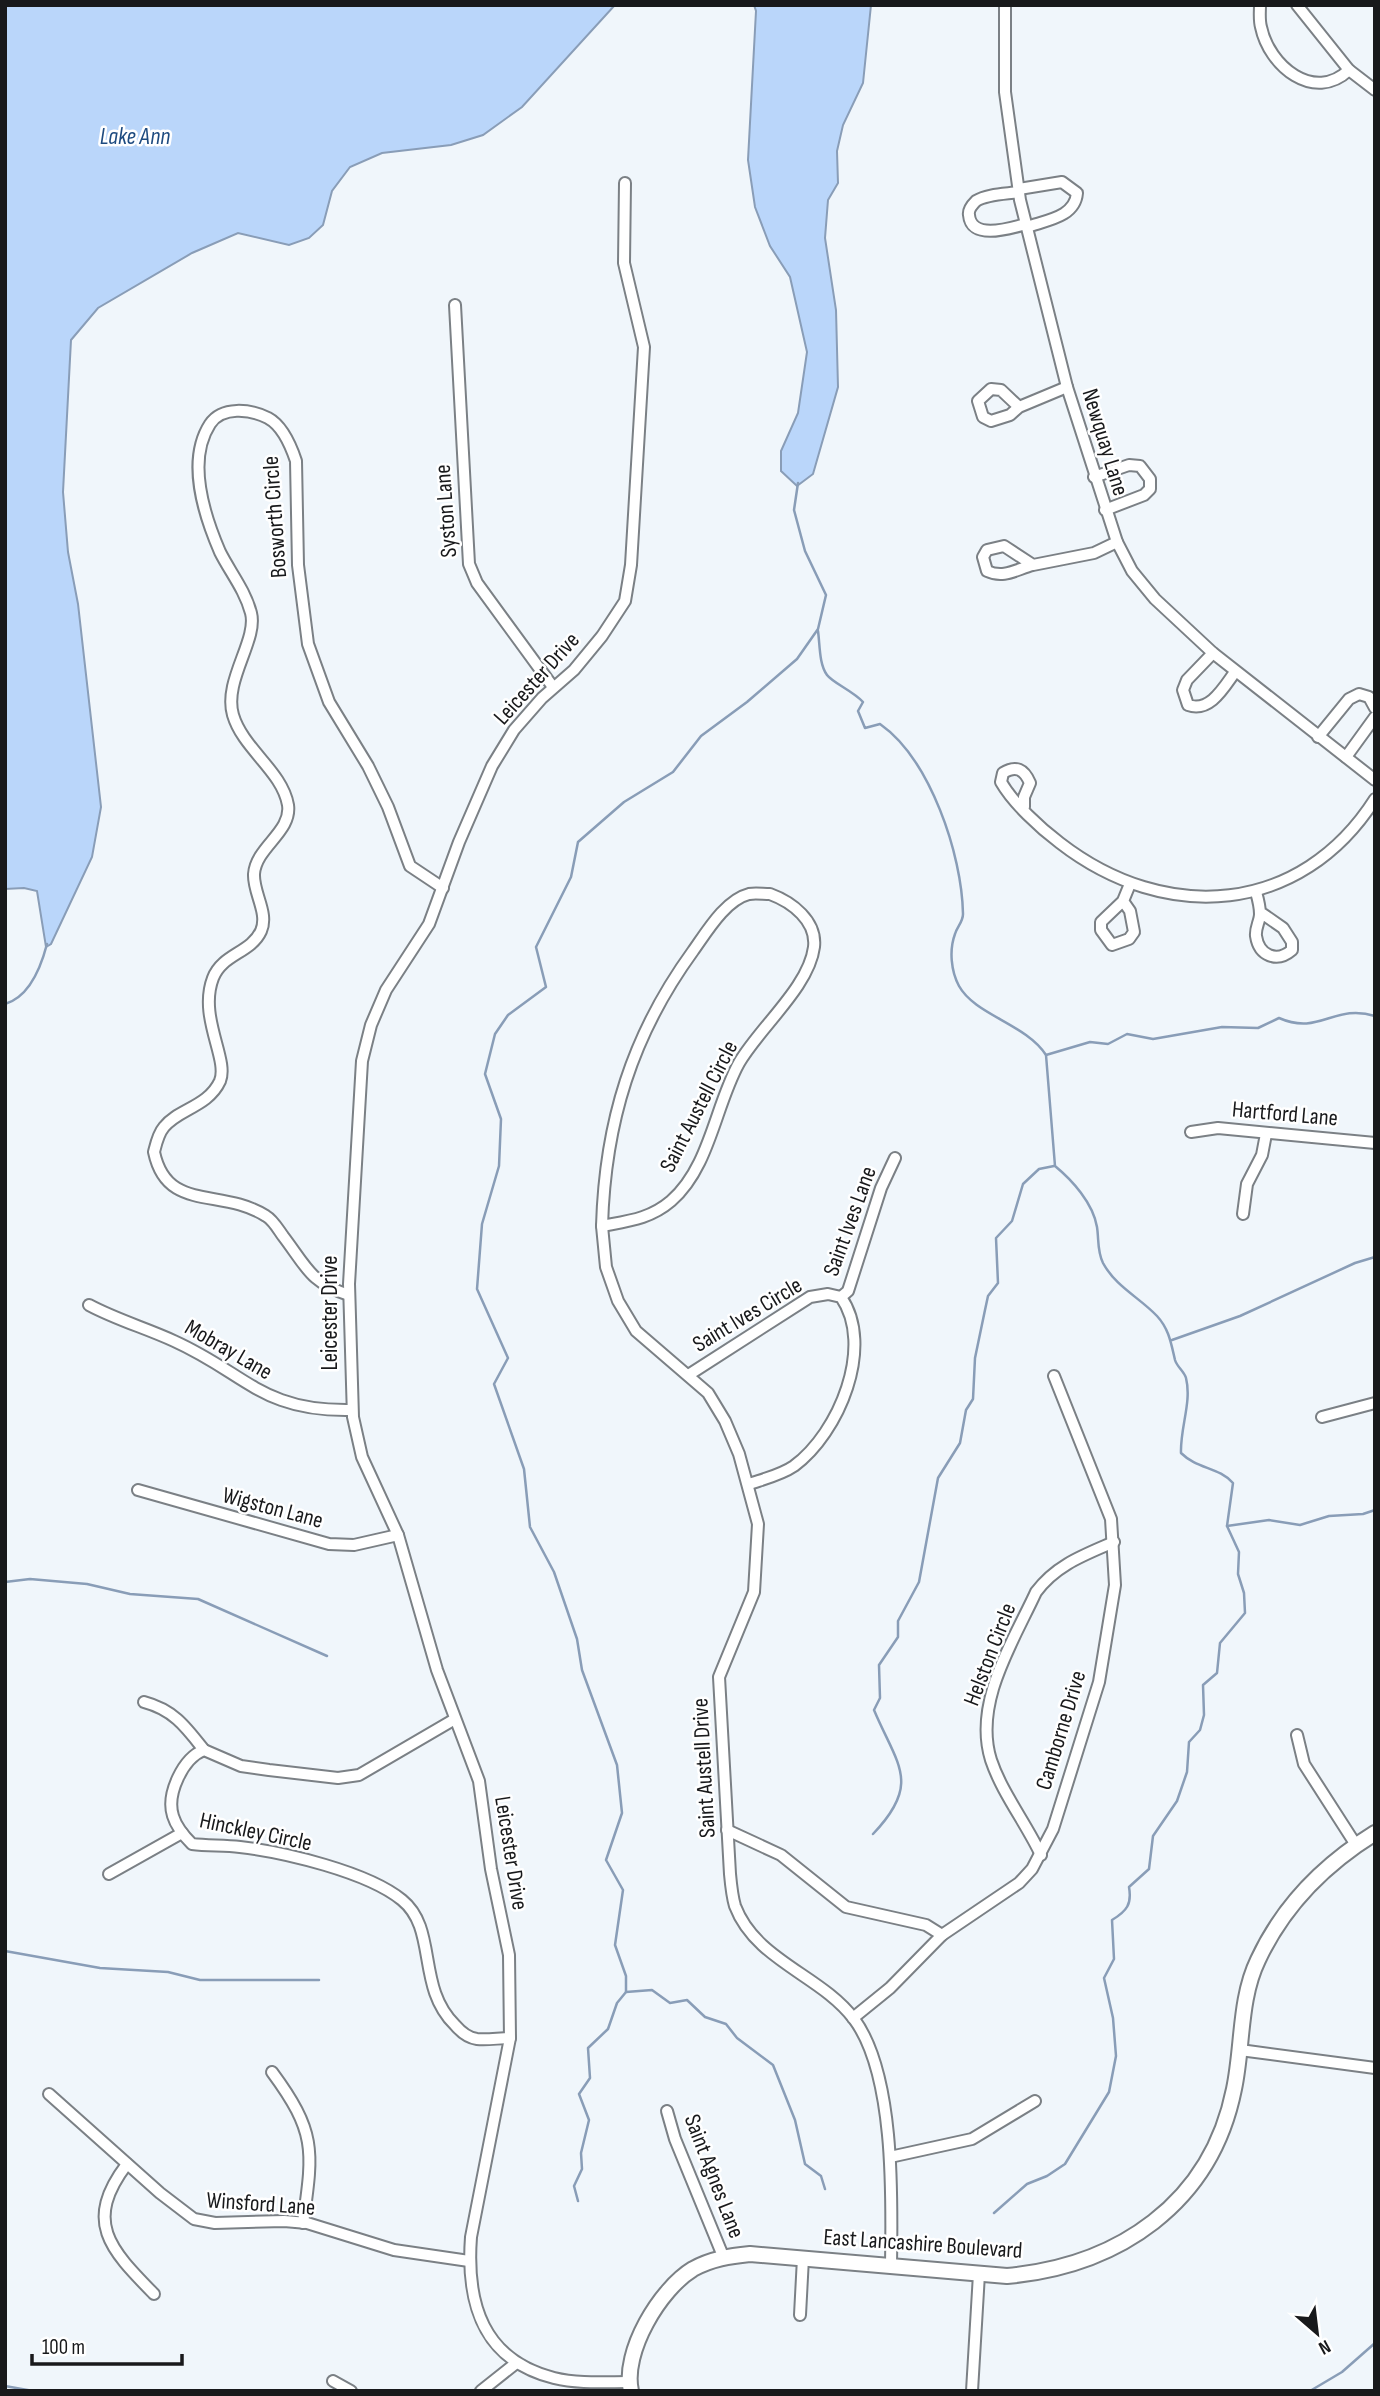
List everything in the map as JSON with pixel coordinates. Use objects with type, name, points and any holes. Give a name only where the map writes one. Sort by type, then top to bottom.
[{"type":"main road","name":"East Lancashire Boulevard","points":[[630,2386],[635,2351],[652,2311],[670,2288],[692,2270],[723,2256],[750,2254],[1018,2275],[1064,2267],[1096,2257],[1144,2231],[1173,2205],[1199,2174],[1227,2120],[1248,1986],[1258,1960],[1282,1916],[1318,1875],[1375,1833]]},
{"type":"street","name":"Newquay Lane","points":[[1005,5],[1005,92],[1026,226],[1067,387],[1117,542],[1132,571],[1155,599],[1213,653],[1375,780]]},
{"type":"street","points":[[1260,5],[1261,27],[1270,51],[1286,70],[1300,79],[1321,83],[1337,81],[1349,70]]},
{"type":"street","points":[[1297,5],[1349,70],[1375,90]]},
{"type":"street","points":[[1062,182],[1077,193],[1076,203],[1069,212],[1026,226],[983,230],[973,226],[968,217],[970,208],[977,201],[1019,190],[1062,182]]},
{"type":"street","name":"Leicester Drive","points":[[625,183],[624,263],[644,346],[632,565],[625,601],[603,636],[574,670],[553,687],[514,730],[492,766],[459,842],[429,924],[386,990],[365,1043],[349,1295],[352,1410],[362,1457],[398,1535],[437,1670],[479,1781],[491,1869],[509,1955],[510,2038],[477,2200],[469,2261],[475,2310],[493,2342],[515,2364],[556,2378],[630,2386]]},
{"type":"street","name":"Syston Lane","points":[[454,305],[469,565],[477,583],[553,687]]},
{"type":"street","points":[[1019,407],[1067,387]]},
{"type":"street","name":"Bosworth Circle","points":[[349,1295],[326,1288],[309,1274],[270,1218],[243,1203],[185,1193],[173,1188],[163,1180],[154,1152],[164,1126],[201,1102],[221,1078],[220,1058],[207,1009],[212,979],[228,957],[247,946],[262,930],[263,918],[254,885],[254,871],[258,857],[287,818],[283,791],[243,738],[232,714],[232,692],[253,618],[206,516],[198,480],[206,430],[214,418],[240,410],[268,418],[286,437],[292,449],[296,461],[298,565],[308,644],[329,702],[368,766],[388,807],[410,866],[443,888]]},
{"type":"street","points":[[1094,477],[1129,465],[1140,466],[1150,479],[1150,489],[1144,495],[1105,510]]},
{"type":"street","points":[[1033,565],[1081,556],[1117,542]]},
{"type":"street","points":[[1213,653],[1187,680],[1183,690],[1188,705],[1196,708],[1206,705],[1236,672]]},
{"type":"street","points":[[1318,737],[1349,699],[1359,694],[1369,697],[1375,708]]},
{"type":"street","points":[[1346,757],[1375,717]]},
{"type":"street","points":[[1024,807],[1037,823],[1072,853],[1130,884],[1192,897],[1256,892],[1295,877],[1315,865],[1348,835],[1375,799]]},
{"type":"street","points":[[1123,901],[1130,884]]},
{"type":"street","points":[[1256,892],[1261,912]]},
{"type":"street","name":"Saint Austell Circle","points":[[770,894],[786,900],[800,911],[810,928],[814,945],[808,969],[739,1064],[693,1171],[672,1200],[648,1217],[602,1226],[603,1195],[619,1100],[635,1050],[664,991],[722,913],[738,901],[747,895],[770,894]]},
{"type":"street","name":"Hartford Lane","points":[[1191,1132],[1218,1128],[1375,1143]]},
{"type":"street","points":[[1243,1214],[1247,1184],[1262,1155],[1266,1134]]},
{"type":"street","name":"Saint Ives Lane","points":[[841,1297],[848,1291],[881,1188],[895,1158]]},
{"type":"street","name":"Saint Austell Drive","points":[[602,1226],[606,1267],[618,1301],[636,1331],[660,1355],[690,1374],[708,1393],[725,1421],[749,1484],[758,1524],[754,1592],[719,1677],[727,1830],[735,1905],[747,1930],[768,1951],[819,1987],[853,2018],[865,2035],[876,2067],[890,2157],[891,2265]]},
{"type":"street","name":"Saint Ives Circle","points":[[690,1374],[810,1297],[828,1294],[841,1297]]},
{"type":"street","points":[[749,1484],[794,1465],[833,1419],[843,1399],[850,1379],[855,1338],[853,1319],[841,1297]]},
{"type":"street","name":"Mobray Lane","points":[[89,1305],[109,1316],[174,1340],[278,1400],[317,1411],[352,1410]]},
{"type":"street","name":"Camborne Drive","points":[[853,2018],[890,1988],[942,1936],[1019,1883],[1041,1855],[1053,1829],[1099,1682],[1115,1585],[1114,1542],[1102,1495],[1072,1427],[1054,1376]]},
{"type":"street","points":[[1322,1416],[1375,1403]]},
{"type":"street","name":"Wigston Lane","points":[[138,1490],[329,1544],[354,1545],[398,1535]]},
{"type":"street","name":"Helston Circle","points":[[1041,1855],[992,1761],[986,1721],[990,1697],[1036,1592],[1047,1577],[1063,1565],[1114,1542]]},
{"type":"street","points":[[144,1702],[163,1707],[179,1718],[204,1750],[241,1766],[338,1778],[359,1776],[455,1719]]},
{"type":"street","points":[[1297,1735],[1304,1764],[1356,1845]]},
{"type":"street","name":"Hinckley Circle","points":[[204,1750],[194,1754],[185,1765],[175,1788],[172,1815],[192,1844],[272,1852],[346,1872],[381,1885],[404,1901],[419,1922],[433,1994],[444,2014],[457,2028],[476,2039],[510,2038]]},
{"type":"street","points":[[727,1830],[781,1854],[846,1907],[926,1925],[942,1936]]},
{"type":"street","points":[[109,1874],[182,1833]]},
{"type":"street","points":[[1240,2050],[1375,2068]]},
{"type":"street","points":[[272,2072],[299,2112],[311,2150],[303,2223]]},
{"type":"street","name":"Winsford Lane","points":[[50,2094],[127,2164],[194,2219],[215,2223],[303,2223],[394,2250],[469,2261]]},
{"type":"street","points":[[890,2157],[938,2149],[972,2139],[1035,2101]]},
{"type":"street","name":"Saint Agnes Lane","points":[[667,2111],[675,2139],[723,2256]]},
{"type":"street","points":[[127,2164],[111,2185],[105,2201],[107,2236],[127,2266],[154,2294]]},
{"type":"street","points":[[800,2315],[803,2258]]},
{"type":"street","points":[[972,2391],[979,2274]]},
{"type":"street","points":[[481,2391],[515,2364]]},
{"type":"street","points":[[333,2381],[351,2391]]},
{"type":"water","name":"Lake Ann","points":[[5,5],[615,5],[522,107],[483,135],[451,145],[382,153],[350,167],[332,191],[323,225],[309,238],[289,245],[238,233],[192,253],[98,308],[71,340],[63,492],[68,552],[78,604],[101,807],[92,857],[51,944],[46,947],[37,891],[24,888],[5,889]]},
{"type":"water","points":[[754,5],[871,5],[863,83],[843,125],[837,151],[838,183],[828,200],[825,238],[836,310],[838,387],[813,474],[797,486],[781,471],[781,451],[798,413],[807,352],[790,277],[770,246],[755,207],[748,160],[756,11]]},
{"type":"waterway","points":[[578,2201],[574,2186],[582,2169],[581,2153],[589,2120],[579,2094],[590,2078],[588,2048],[608,2029],[617,2003],[626,1992],[626,1976],[615,1945],[623,1890],[606,1860],[622,1813],[617,1765],[582,1670],[577,1639],[554,1572],[530,1527],[524,1469],[494,1384],[508,1358],[477,1289],[482,1224],[499,1166],[501,1119],[485,1074],[495,1034],[508,1015],[546,987],[536,947],[571,877],[578,842],[624,802],[673,772],[701,736],[747,702],[797,659],[818,629],[826,595],[805,551],[794,510],[798,483]]},
{"type":"waterway","points":[[818,631],[824,671],[863,702],[858,711],[865,728],[880,724],[898,740],[914,760],[940,810],[957,864],[961,890],[963,917],[953,940],[952,954],[956,980],[977,1005],[1026,1035],[1046,1055],[1055,1166],[1075,1185],[1091,1209],[1103,1263],[1114,1279],[1161,1321],[1169,1336],[1176,1362],[1186,1378],[1188,1396],[1181,1453],[1233,1483],[1227,1526],[1239,1552],[1238,1574],[1244,1593],[1245,1613],[1220,1643],[1217,1673],[1203,1685],[1204,1715],[1200,1730],[1189,1742],[1187,1772],[1177,1801],[1153,1836],[1149,1869],[1129,1887],[1130,1898],[1127,1906],[1112,1920],[1114,1959],[1104,1978],[1113,2018],[1116,2056],[1109,2092],[1065,2164],[1047,2176],[1027,2184],[994,2213]]},
{"type":"waterway","points":[[5,1004],[21,995],[33,980],[47,944]]},
{"type":"waterway","points":[[1046,1055],[1090,1042],[1108,1044],[1127,1034],[1153,1039],[1222,1027],[1258,1028],[1279,1018],[1293,1023],[1306,1023],[1348,1013],[1375,1016]]},
{"type":"waterway","points":[[873,1834],[897,1801],[901,1787],[897,1760],[874,1710],[880,1698],[879,1665],[898,1637],[898,1621],[919,1582],[938,1478],[960,1443],[966,1410],[973,1399],[975,1358],[988,1296],[998,1283],[996,1238],[1012,1221],[1023,1184],[1039,1169],[1054,1166]]},
{"type":"waterway","points":[[1172,1340],[1240,1316],[1355,1263],[1375,1257]]},
{"type":"waterway","points":[[1227,1526],[1269,1520],[1300,1525],[1329,1516],[1363,1514],[1375,1510]]},
{"type":"waterway","points":[[5,1582],[30,1579],[87,1584],[130,1594],[198,1599],[327,1656]]},
{"type":"waterway","points":[[5,1951],[100,1968],[168,1972],[200,1980],[319,1980]]},
{"type":"waterway","points":[[626,1992],[652,1990],[670,2003],[687,2000],[705,2017],[726,2024],[737,2038],[773,2065],[795,2120],[805,2164],[821,2176],[825,2189]]},
{"type":"waterway","points":[[1310,2391],[1342,2372],[1375,2343]]},
{"type":"waterway","points":[[5,2386],[33,2391]]}]
